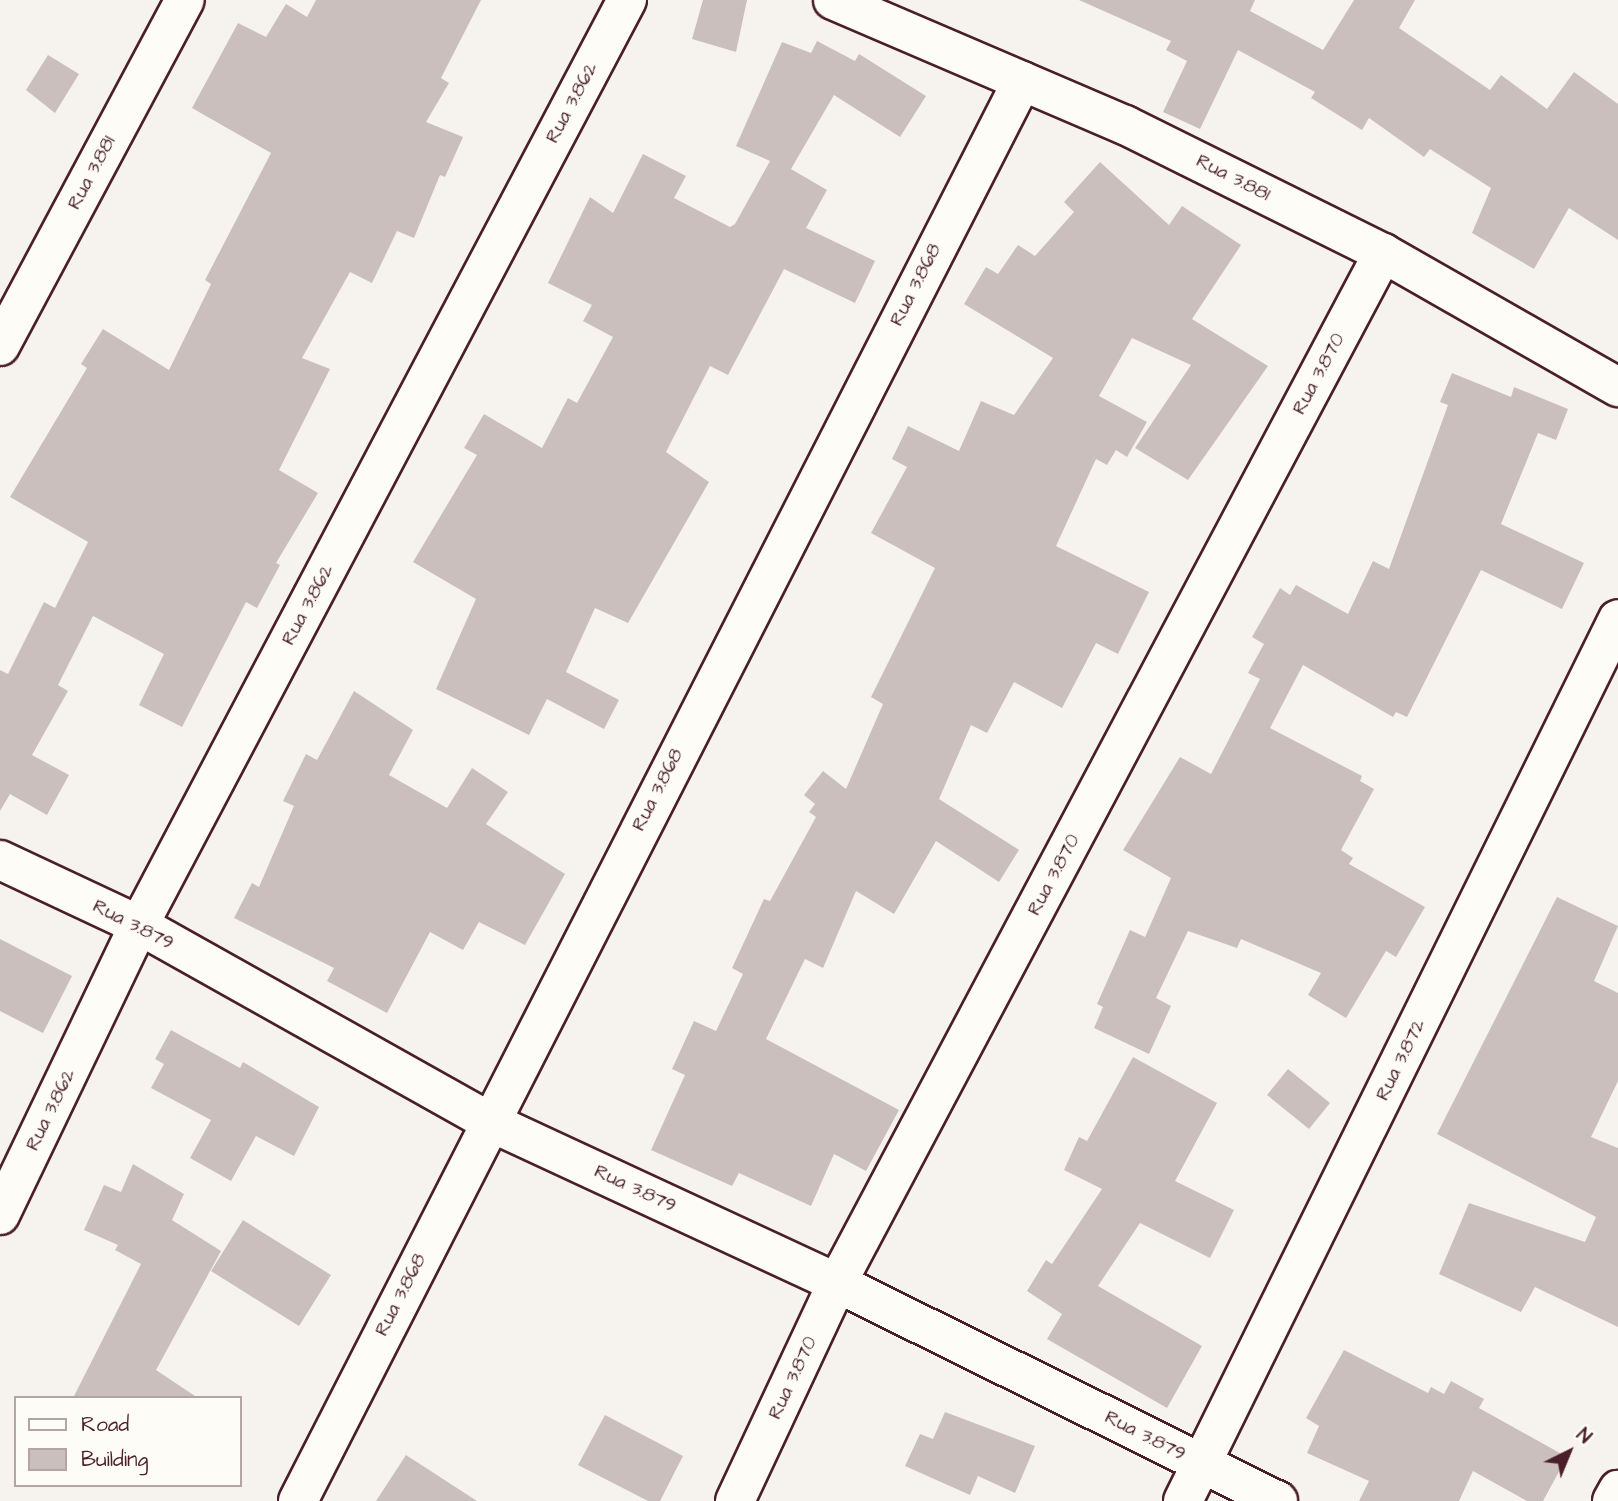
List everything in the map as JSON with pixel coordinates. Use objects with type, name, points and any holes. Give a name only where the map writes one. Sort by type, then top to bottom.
[{"type":"street","name":"Rua 3.881","points":[[0,346],[185,0]]},
{"type":"street","name":"Rua 3.862","points":[[0,1215],[139,926],[627,0]]},
{"type":"street","name":"Rua 3.881","points":[[833,0],[1125,125],[1383,253],[1618,387]]},
{"type":"street","name":"Rua 3.868","points":[[298,1501],[488,1121],[1021,80]]},
{"type":"street","name":"Rua 3.870","points":[[735,1501],[838,1283],[1383,253]]},
{"type":"street","name":"Rua 3.872","points":[[1183,1501],[1618,619]]},
{"type":"street","name":"Rua 3.879","points":[[0,860],[139,926],[488,1121],[838,1283],[1278,1501]]},
{"type":"street","points":[[1612,1501],[1618,1490]]},
{"type":"building","points":[[316,0],[481,0],[441,78],[449,83],[426,122],[463,137],[445,177],[440,175],[414,238],[397,231],[372,283],[350,272],[302,358],[330,369],[279,470],[318,493],[276,563],[280,565],[257,608],[246,602],[182,727],[139,705],[164,654],[93,616],[58,685],[68,691],[32,755],[69,775],[47,815],[10,794],[0,811],[0,670],[8,674],[44,602],[55,608],[88,542],[10,497],[87,368],[81,364],[103,329],[169,370],[211,284],[205,280],[271,153],[192,108],[238,23],[266,37],[286,4],[307,17]]},
{"type":"building","points":[[703,0],[747,0],[736,52],[692,39]]},
{"type":"building","points":[[1079,0],[1255,0],[1250,11],[1323,50],[1354,0],[1415,0],[1399,28],[1490,90],[1501,75],[1547,109],[1574,72],[1618,104],[1618,240],[1569,208],[1534,269],[1472,233],[1491,188],[1430,149],[1424,157],[1369,118],[1362,130],[1311,98],[1315,92],[1238,50],[1200,129],[1163,112],[1187,61],[1166,50],[1171,41]]},
{"type":"building","points":[[817,41],[855,61],[859,54],[926,96],[900,137],[834,95],[791,169],[827,190],[806,228],[875,261],[855,303],[784,269],[728,375],[710,366],[666,452],[709,482],[628,623],[595,608],[566,672],[619,700],[604,729],[547,699],[529,735],[436,689],[476,599],[413,562],[477,455],[464,448],[484,414],[542,448],[568,398],[577,403],[613,337],[583,321],[592,305],[548,283],[590,197],[613,213],[643,154],[686,176],[674,198],[730,227],[735,224],[770,161],[736,146],[782,42],[811,53]]},
{"type":"building","points":[[48,55],[79,74],[55,113],[26,90]]},
{"type":"building","points":[[1100,162],[1169,225],[1182,206],[1241,245],[1192,319],[1268,366],[1188,480],[1135,448],[1191,365],[1132,338],[1099,396],[1147,422],[1127,457],[1116,450],[1107,465],[1096,459],[1056,546],[1149,592],[1118,654],[1096,643],[1062,708],[1014,682],[987,733],[971,725],[939,799],[1019,850],[999,882],[936,841],[894,914],[856,891],[823,968],[805,959],[766,1039],[899,1110],[866,1171],[834,1154],[811,1206],[739,1173],[732,1186],[651,1150],[685,1075],[672,1069],[694,1021],[716,1031],[743,974],[732,968],[764,899],[770,901],[816,817],[809,812],[815,804],[804,795],[823,771],[846,789],[883,704],[871,697],[935,568],[871,533],[907,467],[892,459],[908,426],[959,451],[981,401],[1014,415],[1053,358],[964,304],[986,267],[998,274],[1018,245],[1035,256],[1074,212],[1064,202]]},
{"type":"building","points":[[1452,373],[1511,397],[1514,387],[1568,409],[1556,440],[1538,433],[1501,524],[1584,563],[1562,609],[1481,570],[1407,717],[1396,712],[1393,717],[1303,665],[1270,728],[1362,776],[1360,781],[1374,789],[1341,850],[1353,858],[1349,864],[1425,907],[1396,957],[1386,951],[1346,1018],[1308,995],[1321,973],[1241,939],[1237,948],[1188,931],[1156,998],[1171,1006],[1149,1054],[1094,1028],[1103,1007],[1097,1004],[1130,930],[1145,937],[1171,878],[1123,850],[1180,757],[1211,774],[1260,679],[1248,673],[1264,644],[1252,637],[1280,588],[1290,595],[1296,585],[1348,614],[1373,561],[1389,569],[1448,405],[1440,402]]},
{"type":"building","points":[[354,691],[413,730],[389,775],[447,808],[472,768],[508,792],[486,824],[565,874],[525,945],[479,922],[463,950],[430,932],[387,1013],[327,981],[334,968],[234,918],[252,883],[259,887],[294,806],[283,801],[306,754],[317,760]]},
{"type":"building","points":[[1557,897],[1618,926],[1594,981],[1618,993],[1618,1081],[1591,1137],[1618,1148],[1618,1327],[1535,1287],[1521,1312],[1439,1274],[1469,1203],[1585,1242],[1596,1217],[1437,1134]]},
{"type":"building","points":[[0,939],[72,976],[43,1033],[0,1011]]},
{"type":"building","points":[[171,1030],[240,1068],[243,1062],[319,1107],[294,1156],[256,1136],[231,1181],[190,1158],[211,1120],[151,1088],[164,1064],[155,1059]]},
{"type":"building","points":[[1133,1057],[1217,1103],[1175,1181],[1234,1210],[1210,1258],[1140,1223],[1098,1286],[1202,1346],[1167,1408],[1047,1339],[1062,1314],[1027,1291],[1046,1260],[1052,1264],[1102,1189],[1064,1170],[1079,1137],[1087,1141]]},
{"type":"building","points":[[1288,1069],[1330,1103],[1309,1129],[1267,1095]]},
{"type":"building","points":[[133,1164],[184,1194],[172,1220],[221,1251],[156,1370],[195,1396],[74,1396],[141,1264],[115,1250],[118,1245],[84,1230],[104,1185],[121,1192]]},
{"type":"building","points":[[243,1220],[331,1275],[299,1326],[211,1271]]},
{"type":"building","points":[[1344,1350],[1428,1393],[1431,1387],[1444,1394],[1451,1381],[1484,1399],[1479,1408],[1567,1457],[1543,1501],[1527,1501],[1473,1471],[1459,1501],[1359,1501],[1369,1481],[1307,1453],[1319,1426],[1306,1418]]},
{"type":"building","points":[[945,1412],[1035,1446],[1015,1493],[978,1476],[970,1495],[905,1466],[920,1434],[933,1439]]},
{"type":"building","points":[[605,1415],[683,1456],[660,1501],[648,1501],[578,1465]]},
{"type":"building","points":[[406,1455],[477,1501],[376,1501]]}]
